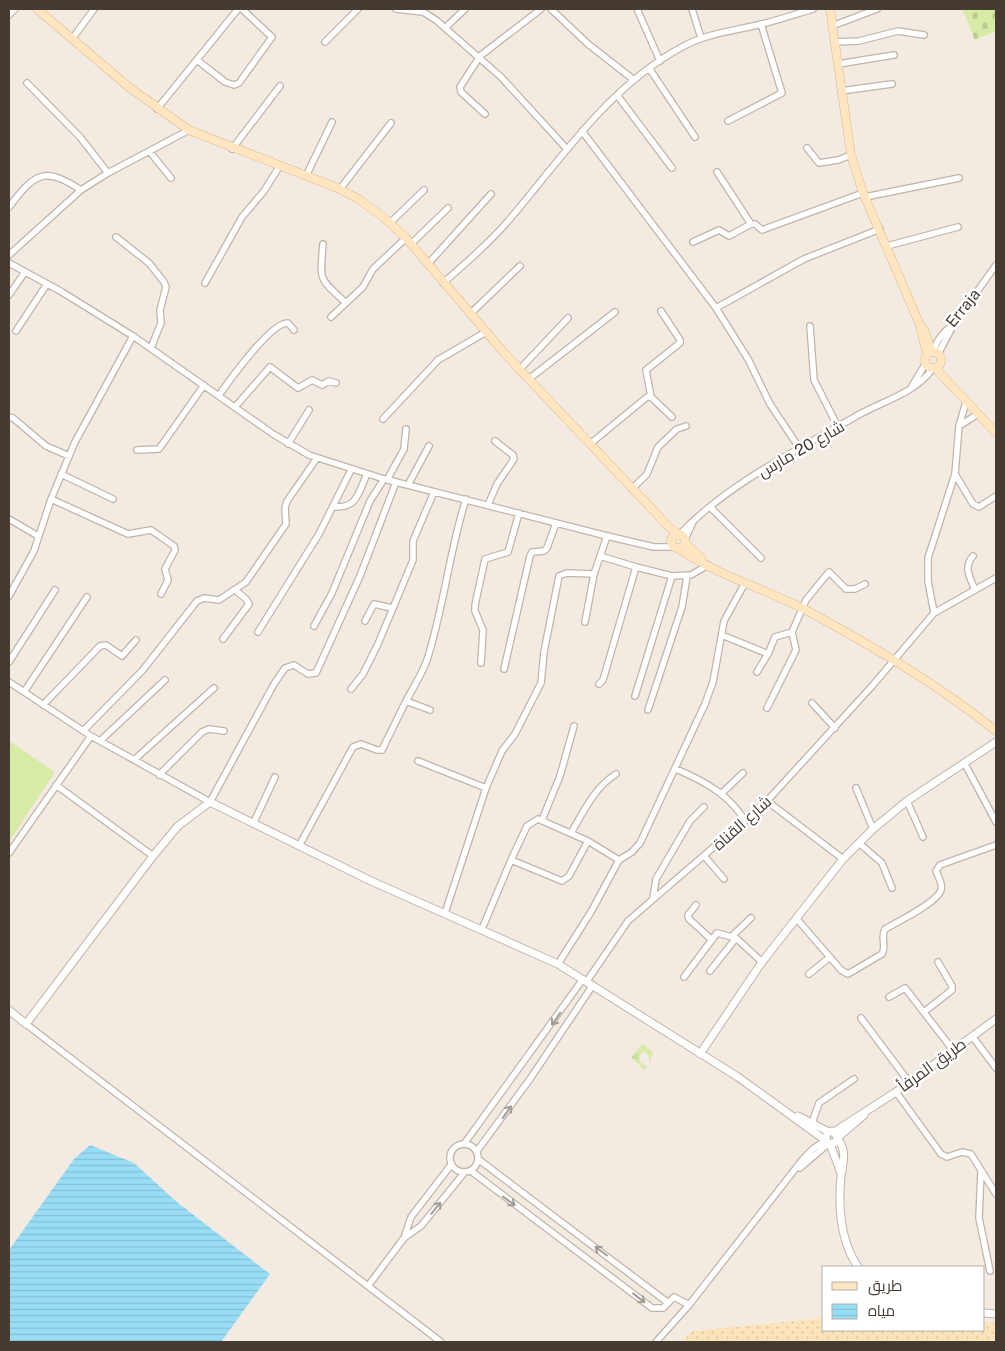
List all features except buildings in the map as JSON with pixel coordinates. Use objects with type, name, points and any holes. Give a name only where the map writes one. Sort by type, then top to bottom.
[{"type":"main road","points":[[37,9],[157,109],[189,130],[232,149],[340,189],[360,200],[390,223],[408,241],[520,370],[667,525],[679,541],[707,564],[803,609],[894,659],[953,696],[996,731]]},
{"type":"main road","points":[[830,9],[850,155],[864,195],[920,325],[924,330],[936,367],[996,433]]},
{"type":"main road","points":[[931,355],[941,360],[936,367]]},
{"type":"street","points":[[9,15],[15,9]]},
{"type":"street","points":[[72,39],[94,9]]},
{"type":"street","points":[[157,109],[238,9]]},
{"type":"street","points":[[197,60],[225,82],[234,85],[239,83],[272,37],[242,9]]},
{"type":"street","points":[[325,42],[358,9]]},
{"type":"street","points":[[396,9],[414,10],[428,14],[480,56],[566,148]]},
{"type":"street","points":[[445,28],[465,9]]},
{"type":"street","points":[[485,114],[461,92],[460,88],[480,56],[541,9]]},
{"type":"street","points":[[551,9],[588,44],[634,80]]},
{"type":"street","points":[[637,9],[660,61]]},
{"type":"street","points":[[692,9],[701,38]]},
{"type":"street","points":[[443,283],[476,255],[508,221],[582,130],[649,68],[701,38],[813,9]]},
{"type":"street","points":[[832,26],[877,9]]},
{"type":"street","points":[[728,121],[782,93],[761,24]]},
{"type":"street","points":[[834,42],[859,41],[898,31],[924,35]]},
{"type":"street","points":[[838,64],[894,55]]},
{"type":"street","points":[[649,68],[694,136]]},
{"type":"street","points":[[27,83],[80,137],[108,173]]},
{"type":"street","points":[[841,90],[892,84]]},
{"type":"street","points":[[232,149],[280,86]]},
{"type":"street","points":[[618,95],[672,168]]},
{"type":"street","points":[[306,176],[332,122]]},
{"type":"street","points":[[340,189],[391,123]]},
{"type":"street","points":[[9,255],[81,190],[108,173],[189,130]]},
{"type":"street","points":[[582,130],[716,308],[748,359],[770,404],[800,449]]},
{"type":"street","points":[[807,148],[819,163],[838,160],[850,155]]},
{"type":"street","points":[[150,152],[171,178]]},
{"type":"street","points":[[205,283],[242,217],[264,191],[279,167]]},
{"type":"street","points":[[717,172],[751,224],[765,230],[864,195],[959,178]]},
{"type":"street","points":[[9,207],[32,180],[40,177],[61,177],[81,190]]},
{"type":"street","points":[[390,223],[424,190]]},
{"type":"street","points":[[428,264],[491,194]]},
{"type":"street","points":[[331,317],[363,287],[377,264],[448,208]]},
{"type":"street","points":[[693,242],[719,230],[723,231],[727,236],[731,235],[751,224]]},
{"type":"street","points":[[887,246],[958,227]]},
{"type":"street","points":[[716,308],[804,259],[880,229]]},
{"type":"street","points":[[116,237],[148,263],[166,287],[160,310],[161,323],[151,348]]},
{"type":"street","points":[[324,244],[321,271],[323,281],[346,303]]},
{"type":"street","points":[[9,264],[47,284],[133,336],[288,444],[317,458],[351,470],[396,482],[654,547],[679,541]]},
{"type":"street","name":"Erraja","points":[[931,355],[996,265]]},
{"type":"street","points":[[470,314],[520,266]]},
{"type":"street","points":[[9,294],[25,272]]},
{"type":"street","points":[[16,331],[47,284]]},
{"type":"street","points":[[661,311],[680,340],[680,343],[646,370],[651,397],[672,417]]},
{"type":"street","points":[[529,379],[615,312]]},
{"type":"street","points":[[520,370],[568,318]]},
{"type":"street","points":[[219,395],[252,352],[279,325],[288,323],[294,330]]},
{"type":"street","points":[[810,326],[814,380],[838,427]]},
{"type":"street","points":[[383,419],[438,360],[486,332]]},
{"type":"street","points":[[9,596],[28,562],[69,456],[95,404],[133,336]]},
{"type":"street","points":[[911,388],[931,355]]},
{"type":"street","points":[[235,407],[270,367],[298,388],[312,380],[322,385],[329,381],[336,383]]},
{"type":"street","name":"شارع 20 مارس","points":[[679,541],[696,518],[760,473],[838,427],[911,388],[925,379],[936,367]]},
{"type":"street","points":[[137,450],[159,449],[204,385]]},
{"type":"street","points":[[590,444],[647,397],[651,397]]},
{"type":"street","points":[[934,613],[928,581],[928,558],[955,474],[959,426],[966,402]]},
{"type":"street","points":[[288,444],[309,410]]},
{"type":"street","points":[[959,426],[978,414]]},
{"type":"street","points":[[9,417],[13,418],[46,446],[69,456]]},
{"type":"street","points":[[632,489],[647,474],[658,447],[677,429],[686,426]]},
{"type":"street","points":[[314,626],[332,593],[370,501],[404,449],[406,429]]},
{"type":"street","points":[[488,504],[497,484],[514,459],[513,455],[495,441]]},
{"type":"street","points":[[408,485],[429,446]]},
{"type":"street","points":[[83,731],[142,671],[197,601],[204,598],[219,600],[250,578],[282,531],[286,521],[285,508],[287,501],[317,458]]},
{"type":"street","points":[[258,632],[334,507],[351,470]]},
{"type":"street","points":[[61,474],[113,499]]},
{"type":"street","points":[[334,507],[345,508],[352,504],[367,474]]},
{"type":"street","points":[[955,474],[973,504],[979,507],[996,496]]},
{"type":"street","points":[[26,1024],[152,856],[183,822],[210,802],[261,706],[285,668],[294,665],[310,675],[316,673],[360,576],[396,482]]},
{"type":"street","points":[[351,689],[372,656],[413,560],[413,541],[434,492]]},
{"type":"street","points":[[51,499],[128,534],[151,530],[174,546],[175,550],[165,569],[168,580],[160,594]]},
{"type":"street","points":[[299,846],[353,747],[361,744],[376,750],[382,750],[387,745],[406,701],[427,661],[447,584],[452,550],[466,499]]},
{"type":"street","points":[[710,507],[761,558]]},
{"type":"street","points":[[481,663],[483,630],[474,611],[478,586],[485,559],[508,552],[519,513]]},
{"type":"street","points":[[9,519],[38,536]]},
{"type":"street","points":[[504,669],[530,556],[532,552],[547,548],[556,522]]},
{"type":"street","points":[[585,622],[594,574],[607,536]]},
{"type":"street","points":[[600,556],[672,576],[686,576],[707,564]]},
{"type":"street","points":[[974,556],[968,562],[967,569],[975,590]]},
{"type":"street","points":[[599,684],[602,680],[636,567]]},
{"type":"street","points":[[767,708],[796,650],[792,632],[806,600],[829,572],[846,589],[855,589],[865,584]]},
{"type":"street","points":[[445,913],[486,788],[502,751],[515,734],[541,683],[546,644],[559,576],[567,573],[594,574]]},
{"type":"street","points":[[635,696],[672,576]]},
{"type":"street","points":[[648,710],[682,606],[686,576]]},
{"type":"street","name":"شارع القناة","points":[[588,982],[623,928],[653,898],[768,802],[817,745],[835,728],[934,613],[996,578]]},
{"type":"street","points":[[558,964],[591,912],[618,860],[632,852],[640,843],[676,769],[713,682],[724,621],[746,583]]},
{"type":"street","points":[[9,662],[55,590]]},
{"type":"street","points":[[223,639],[249,604],[235,590]]},
{"type":"street","points":[[24,692],[86,597]]},
{"type":"street","points":[[365,621],[374,604],[392,608]]},
{"type":"street","points":[[757,672],[776,636],[792,632]]},
{"type":"street","points":[[722,635],[768,654]]},
{"type":"street","points":[[43,705],[100,646],[106,645],[122,656],[136,640]]},
{"type":"street","points":[[100,741],[165,680]]},
{"type":"street","points":[[9,682],[91,736],[210,802],[299,846],[558,964],[738,1077],[828,1142],[835,1143],[835,1135]]},
{"type":"street","points":[[134,760],[214,688]]},
{"type":"street","points":[[406,701],[430,710]]},
{"type":"street","points":[[812,703],[835,728]]},
{"type":"street","points":[[542,820],[560,776],[574,726]]},
{"type":"street","points":[[159,775],[202,732],[209,729],[224,731]]},
{"type":"street","points":[[9,852],[91,736]]},
{"type":"street","points":[[700,1054],[762,962],[843,859],[873,829],[907,801],[996,742]]},
{"type":"street","points":[[418,761],[486,788]]},
{"type":"street","points":[[965,764],[996,822]]},
{"type":"street","points":[[676,769],[697,778],[722,794],[739,810],[745,821]]},
{"type":"street","points":[[722,794],[743,773]]},
{"type":"street","points":[[571,833],[596,790],[616,774]]},
{"type":"street","points":[[253,824],[275,777]]},
{"type":"street","points":[[56,784],[152,856]]},
{"type":"street","points":[[856,788],[873,829]]},
{"type":"street","points":[[907,801],[923,837]]},
{"type":"street","points":[[768,802],[843,859]]},
{"type":"street","points":[[653,898],[656,879],[690,821],[704,807]]},
{"type":"street","points":[[482,928],[527,826],[534,820],[542,820],[588,841],[618,860]]},
{"type":"street","points":[[511,860],[562,881],[569,876],[588,841]]},
{"type":"street","points":[[859,843],[882,863],[892,888]]},
{"type":"street","points":[[796,918],[844,973],[848,974],[882,954],[884,944],[882,934],[885,929],[927,904],[940,893],[942,886],[936,871],[940,864],[996,845]]},
{"type":"street","points":[[704,857],[724,879]]},
{"type":"street","points":[[696,905],[688,915],[689,919],[712,940]]},
{"type":"street","points":[[710,971],[734,937],[751,918]]},
{"type":"street","points":[[684,977],[717,933],[734,937],[762,962]]},
{"type":"street","points":[[809,974],[830,957]]},
{"type":"street","points":[[924,1012],[952,990],[952,986],[938,962]]},
{"type":"street","points":[[588,982],[524,1087],[477,1151],[478,1159],[476,1166],[471,1171],[464,1173],[456,1171],[451,1165],[449,1158],[451,1151],[457,1146],[464,1144],[588,982]]},
{"type":"street","points":[[889,997],[905,988],[953,1050]]},
{"type":"street","points":[[9,1010],[441,1342]]},
{"type":"street","points":[[861,1018],[909,1082]]},
{"type":"street","name":"طريق المرفأ","points":[[835,1135],[996,1019]]},
{"type":"street","points":[[972,1036],[996,1068]]},
{"type":"street","points":[[812,1123],[819,1103],[854,1079]]},
{"type":"street","points":[[896,1092],[941,1154],[947,1157],[969,1152],[996,1194]]},
{"type":"street","points":[[858,1266],[844,1236],[841,1176],[847,1139],[855,1125],[868,1110]]},
{"type":"street","points":[[793,1115],[835,1135],[843,1146],[844,1155]]},
{"type":"street","points":[[656,1342],[689,1305],[814,1148],[828,1142],[835,1135],[855,1125]]},
{"type":"street","points":[[828,1142],[841,1176]]},
{"type":"street","points":[[464,1144],[477,1151]]},
{"type":"street","points":[[478,1159],[667,1302]]},
{"type":"street","points":[[404,1238],[411,1217],[451,1165]]},
{"type":"street","points":[[471,1171],[652,1308],[663,1308],[672,1298],[689,1305]]},
{"type":"street","points":[[981,1171],[979,1218],[990,1271]]},
{"type":"street","points":[[368,1286],[404,1238],[421,1226],[464,1173]]},
{"type":"green space","points":[[962,9],[996,9],[996,31],[975,40]]},
{"type":"green space","points":[[9,741],[55,772],[9,842]]},
{"type":"green space","points":[[642,1044],[653,1052],[650,1062],[648,1055],[643,1051],[639,1056],[640,1062],[647,1067],[645,1070],[631,1058]]},
{"type":"sand","points":[[822,1318],[822,1331],[985,1331],[985,1322],[996,1323],[996,1342],[681,1342],[693,1331]]},
{"type":"water","points":[[90,1145],[134,1163],[178,1203],[270,1274],[221,1342],[9,1342],[9,1250],[74,1159]]}]
